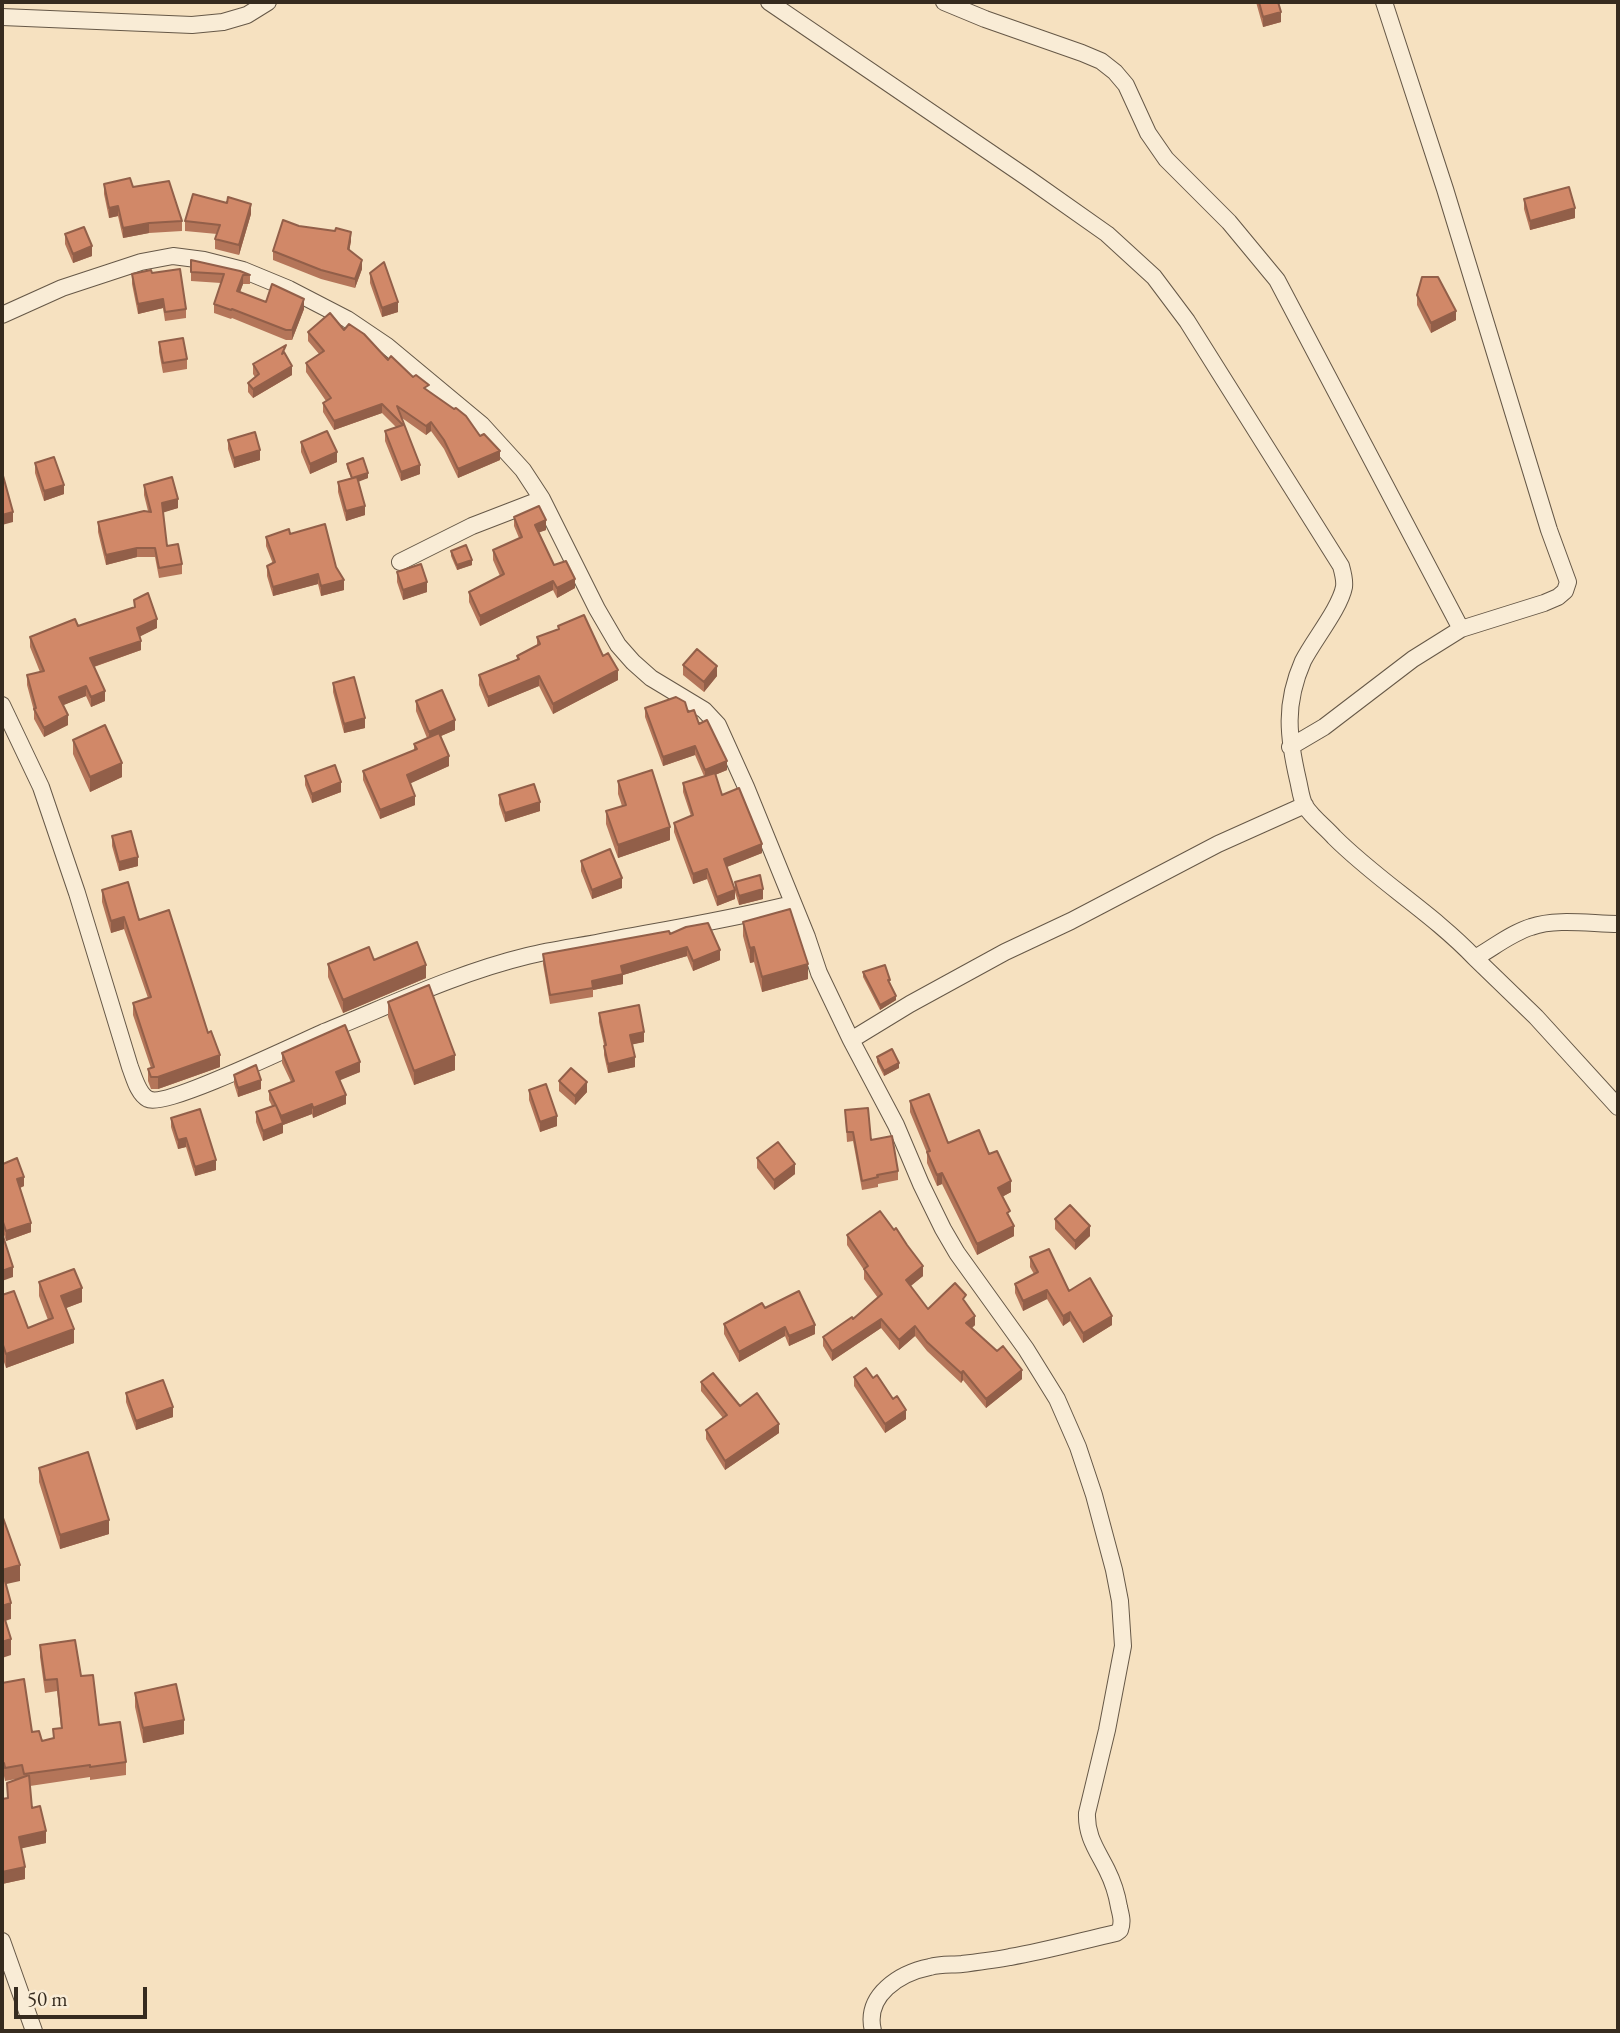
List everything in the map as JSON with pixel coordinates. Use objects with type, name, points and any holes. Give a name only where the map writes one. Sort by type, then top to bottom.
[{"type":"street","points":[[2,17],[191,25],[223,22],[247,15],[268,2]]},
{"type":"street","points":[[769,2],[1107,234],[1154,277],[1175,304],[1341,566],[1344,577],[1344,588],[1304,660],[1290,701],[1290,747],[1305,805],[1365,865],[1459,941],[1536,1017],[1618,1107]]},
{"type":"street","points":[[944,2],[1101,61],[1126,85],[1147,133],[1166,159],[1229,222],[1277,280],[1461,629]]},
{"type":"street","points":[[1290,747],[1324,727],[1403,667],[1461,629],[1551,600],[1565,591],[1568,582],[1549,530],[1438,164],[1384,2]]},
{"type":"street","points":[[2,316],[62,288],[141,262],[173,256],[204,260],[243,270],[289,289],[357,325],[387,346],[482,425],[523,470],[542,499],[591,599],[618,645],[633,663],[651,678],[704,710],[718,725],[746,787],[819,973],[896,1125],[943,1229],[957,1254],[1026,1349],[1058,1399],[1078,1447],[1105,1534],[1120,1601],[1123,1646],[1086,1823],[1091,1841],[1114,1887],[1122,1919],[1120,1930],[1058,1948],[986,1961],[930,1966],[884,1989],[872,2014],[873,2031]]},
{"type":"street","points":[[400,562],[472,526],[542,499]]},
{"type":"street","points":[[2,705],[41,787],[77,893],[130,1067],[140,1090],[146,1098],[153,1101],[191,1090],[309,1038],[452,979],[491,966],[528,955],[735,918],[792,904]]},
{"type":"street","points":[[851,1040],[995,958],[1218,844],[1305,805]]},
{"type":"street","points":[[1475,958],[1533,926],[1554,923],[1618,924]]},
{"type":"street","points":[[2,1941],[34,2031]]},
{"type":"building","points":[[1259,2],[1278,2],[1281,12],[1263,17]]},
{"type":"building","points":[[130,178],[133,187],[169,181],[182,221],[123,228],[118,206],[109,208],[104,184]]},
{"type":"building","points":[[1569,187],[1575,208],[1530,221],[1524,199]]},
{"type":"building","points":[[193,194],[227,203],[228,197],[251,204],[239,245],[215,239],[220,225],[185,221]]},
{"type":"building","points":[[283,220],[299,226],[335,231],[336,228],[351,232],[348,249],[362,260],[355,279],[321,270],[273,251]]},
{"type":"building","points":[[84,227],[92,246],[73,254],[65,234]]},
{"type":"building","points":[[191,260],[250,275],[243,275],[237,291],[266,302],[272,284],[304,299],[292,330],[214,304],[224,274],[191,272]]},
{"type":"building","points":[[384,262],[398,302],[382,308],[370,273]]},
{"type":"building","points":[[180,269],[186,309],[165,312],[163,299],[138,304],[132,274]]},
{"type":"building","points":[[1422,277],[1438,277],[1456,311],[1431,323],[1417,295]]},
{"type":"building","points":[[330,313],[344,330],[349,324],[364,334],[388,360],[391,356],[413,377],[416,375],[429,385],[424,388],[466,416],[480,436],[484,434],[500,451],[458,469],[444,440],[431,422],[426,426],[397,406],[420,465],[401,472],[385,431],[403,425],[382,404],[334,421],[323,403],[331,398],[306,363],[324,351],[308,332]]},
{"type":"building","points":[[183,338],[187,359],[163,363],[159,342]]},
{"type":"building","points":[[286,345],[282,354],[284,352],[292,366],[253,389],[248,383],[259,374],[253,364]]},
{"type":"building","points":[[327,431],[337,452],[310,464],[301,442]]},
{"type":"building","points":[[255,432],[260,450],[234,458],[228,440]]},
{"type":"building","points":[[54,457],[64,485],[44,491],[35,463]]},
{"type":"building","points":[[363,458],[368,473],[352,478],[347,464]]},
{"type":"building","points":[[2,472],[13,512],[2,515]]},
{"type":"building","points":[[172,477],[178,499],[162,503],[167,546],[178,544],[182,564],[159,568],[155,548],[137,548],[106,555],[98,522],[144,511],[151,512],[144,485]]},
{"type":"building","points":[[357,477],[365,506],[346,511],[338,482]]},
{"type":"building","points":[[539,506],[546,520],[535,525],[554,565],[566,561],[575,579],[557,588],[553,581],[480,616],[469,592],[504,574],[493,550],[522,537],[514,517]]},
{"type":"building","points":[[325,524],[336,567],[344,580],[321,586],[318,574],[273,587],[267,566],[275,562],[266,537],[289,529],[290,534]]},
{"type":"building","points":[[466,545],[472,560],[457,565],[451,551]]},
{"type":"building","points":[[421,564],[427,582],[403,590],[397,572]]},
{"type":"building","points":[[148,593],[157,619],[137,628],[141,641],[90,658],[105,691],[91,697],[86,686],[59,697],[68,715],[44,728],[34,709],[36,708],[27,675],[44,671],[30,637],[75,619],[78,626],[135,607],[134,600]]},
{"type":"building","points":[[584,615],[603,656],[608,653],[618,670],[553,704],[539,676],[488,697],[479,675],[519,659],[517,656],[540,644],[537,637]]},
{"type":"building","points":[[697,649],[717,666],[704,682],[683,665]]},
{"type":"building","points":[[354,677],[365,718],[344,724],[333,683]]},
{"type":"building","points":[[442,690],[455,720],[429,732],[416,701]]},
{"type":"building","points":[[676,697],[685,702],[688,712],[694,710],[699,724],[707,720],[727,761],[705,770],[695,746],[663,757],[645,708]]},
{"type":"building","points":[[105,725],[122,763],[90,777],[73,740]]},
{"type":"building","points":[[439,733],[449,756],[407,775],[415,796],[380,810],[363,771],[417,749],[414,744]]},
{"type":"building","points":[[335,765],[341,782],[312,794],[305,776]]},
{"type":"building","points":[[652,770],[670,827],[618,845],[606,811],[626,805],[618,781]]},
{"type":"building","points":[[715,773],[722,795],[739,788],[762,844],[724,859],[735,890],[717,897],[707,869],[693,874],[674,823],[693,815],[683,783]]},
{"type":"building","points":[[534,784],[540,802],[505,813],[499,795]]},
{"type":"building","points":[[131,831],[138,857],[119,862],[112,836]]},
{"type":"building","points":[[610,849],[622,878],[592,890],[581,861]]},
{"type":"building","points":[[760,875],[763,889],[739,896],[735,882]]},
{"type":"building","points":[[128,882],[139,920],[169,910],[208,1033],[211,1031],[220,1055],[158,1077],[151,1077],[148,1069],[154,1067],[133,1003],[151,997],[124,917],[111,921],[102,890]]},
{"type":"building","points":[[790,909],[808,964],[762,977],[754,947],[750,948],[743,922]]},
{"type":"building","points":[[708,923],[720,950],[693,961],[687,947],[621,966],[623,974],[592,981],[593,988],[550,995],[543,954],[669,931],[670,934],[686,927]]},
{"type":"building","points":[[417,942],[426,965],[343,1000],[328,964],[369,947],[374,960]]},
{"type":"building","points":[[885,965],[888,980],[896,996],[880,1005],[863,972]]},
{"type":"building","points":[[429,985],[455,1055],[414,1071],[388,1002]]},
{"type":"building","points":[[639,1005],[644,1032],[630,1035],[635,1057],[608,1064],[599,1013]]},
{"type":"building","points":[[345,1025],[360,1062],[336,1072],[346,1095],[313,1108],[312,1104],[281,1116],[269,1091],[294,1081],[282,1053]]},
{"type":"building","points":[[892,1049],[899,1063],[884,1071],[877,1057]]},
{"type":"building","points":[[256,1065],[261,1080],[238,1088],[234,1075]]},
{"type":"building","points":[[571,1068],[587,1082],[575,1096],[559,1081]]},
{"type":"building","points":[[546,1084],[557,1116],[540,1122],[529,1090]]},
{"type":"building","points":[[929,1094],[948,1143],[979,1130],[989,1154],[997,1151],[1011,1181],[998,1188],[1010,1211],[1007,1213],[1014,1226],[977,1244],[942,1173],[937,1175],[910,1101]]},
{"type":"building","points":[[276,1105],[283,1123],[263,1131],[256,1112]]},
{"type":"building","points":[[868,1108],[871,1140],[892,1136],[898,1171],[862,1181],[853,1132],[847,1132],[845,1110]]},
{"type":"building","points":[[200,1109],[216,1160],[195,1167],[186,1138],[178,1140],[171,1118]]},
{"type":"building","points":[[778,1142],[795,1164],[774,1180],[757,1158]]},
{"type":"building","points":[[17,1158],[24,1177],[17,1179],[31,1223],[6,1231],[2,1219],[2,1161],[3,1164]]},
{"type":"building","points":[[1070,1205],[1090,1226],[1075,1241],[1055,1219]]},
{"type":"building","points":[[880,1211],[894,1230],[896,1228],[923,1266],[906,1280],[928,1309],[955,1283],[966,1295],[963,1299],[975,1316],[966,1323],[997,1351],[1003,1346],[1022,1370],[986,1399],[963,1371],[961,1373],[927,1342],[915,1326],[899,1340],[881,1319],[832,1351],[823,1337],[852,1317],[853,1319],[882,1294],[864,1269],[868,1266],[847,1235]]},
{"type":"building","points":[[2,1233],[13,1267],[2,1271]]},
{"type":"building","points":[[1049,1249],[1069,1291],[1090,1278],[1112,1316],[1083,1333],[1070,1312],[1063,1316],[1047,1290],[1023,1301],[1015,1284],[1038,1272],[1030,1257]]},
{"type":"building","points":[[74,1269],[82,1288],[61,1296],[74,1329],[6,1354],[2,1342],[2,1295],[14,1291],[28,1328],[53,1318],[39,1282]]},
{"type":"building","points":[[799,1291],[815,1325],[789,1336],[785,1327],[739,1352],[724,1324],[762,1303],[765,1308]]},
{"type":"building","points":[[866,1368],[873,1378],[877,1375],[893,1399],[897,1396],[906,1410],[885,1424],[854,1377]]},
{"type":"building","points":[[713,1373],[740,1406],[757,1393],[779,1424],[725,1461],[706,1430],[727,1415],[701,1382]]},
{"type":"building","points":[[163,1380],[173,1407],[136,1421],[126,1393]]},
{"type":"building","points":[[88,1452],[109,1520],[60,1535],[39,1468]]},
{"type":"building","points":[[2,1515],[20,1565],[2,1570]]},
{"type":"building","points":[[2,1570],[11,1603],[2,1606]]},
{"type":"building","points":[[2,1610],[11,1639],[2,1642]]},
{"type":"building","points":[[75,1640],[81,1676],[93,1675],[99,1725],[120,1722],[126,1762],[24,1774],[22,1765],[5,1768],[2,1763],[2,1683],[24,1679],[32,1732],[39,1731],[42,1741],[54,1738],[53,1729],[62,1728],[57,1679],[45,1680],[40,1645]]},
{"type":"building","points":[[176,1684],[184,1720],[143,1728],[135,1693]]},
{"type":"building","points":[[29,1775],[32,1808],[40,1806],[46,1831],[19,1837],[25,1867],[2,1872],[2,1799],[8,1798],[7,1783]]}]
